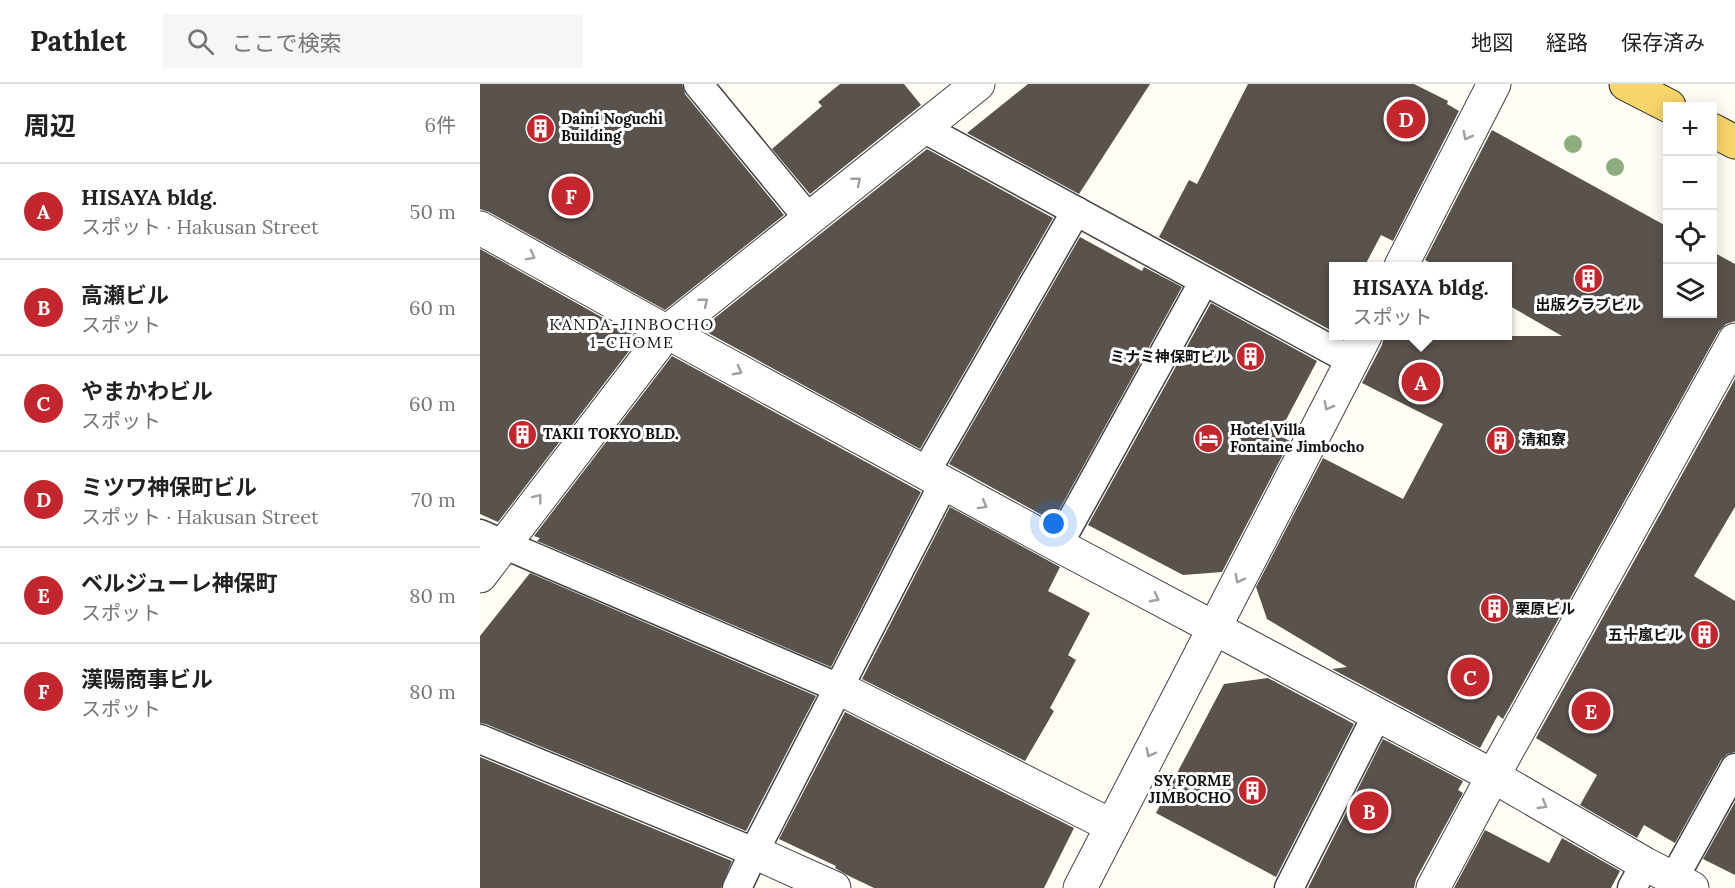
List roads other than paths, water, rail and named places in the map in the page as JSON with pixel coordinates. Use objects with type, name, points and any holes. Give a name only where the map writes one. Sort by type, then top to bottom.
[{"type":"main road","points":[[1626,84],[1663,103]]},
{"type":"main road","points":[[1717,132],[1735,142]]},
{"type":"street","points":[[480,576],[491,539],[667,332],[978,84]]},
{"type":"street","points":[[1404,262],[1494,84]]},
{"type":"street","points":[[480,228],[1058,545],[1493,776],[1638,876],[1683,883]]},
{"type":"street","points":[[1433,888],[1735,340]]},
{"type":"street","points":[[1080,888],[1359,348]]},
{"type":"street","points":[[839,688],[1112,826]]},
{"type":"street","points":[[754,852],[834,888]]},
{"type":"lane","points":[[698,84],[809,219]]},
{"type":"lane","points":[[922,128],[1204,281],[1329,335]]},
{"type":"lane","points":[[738,888],[754,852],[839,688],[935,478],[1076,211]]},
{"type":"lane","points":[[1058,545],[1204,281]]},
{"type":"lane","points":[[1340,340],[1359,348]]},
{"type":"lane","points":[[491,539],[839,688]]},
{"type":"lane","points":[[1289,888],[1377,715]]},
{"type":"lane","points":[[480,739],[754,852]]},
{"type":"lane","points":[[1683,883],[1735,768]]},
{"type":"place","name":"ミツワ神保町ビル","points":[[1406,119]]},
{"type":"place","name":"Daini Noguchi Building","points":[[540,128]]},
{"type":"place","name":"漢陽商事ビル","points":[[571,196]]},
{"type":"place","name":"出版クラブビル","points":[[1588,278]]},
{"type":"place","name":"ミナミ神保町ビル","points":[[1251,357]]},
{"type":"place","name":"HISAYA bldg.","points":[[1421,382]]},
{"type":"place","name":"TAKII TOKYO BLD.","points":[[522,434]]},
{"type":"place","name":"Hotel Villa Fontaine Jimbocho","points":[[1209,439]]},
{"type":"place","name":"清和寮","points":[[1500,440]]},
{"type":"place","name":"栗原ビル","points":[[1494,609]]},
{"type":"place","name":"五十嵐ビル","points":[[1704,635]]},
{"type":"place","name":"やまかわビル","points":[[1470,677]]},
{"type":"place","name":"ベルジューレ神保町","points":[[1591,711]]},
{"type":"place","name":"SY FORME JIMBOCHO","points":[[1252,790]]},
{"type":"place","name":"高瀬ビル","points":[[1369,811]]},
{"type":"district","name":"KANDA-JINBOCHO 1-CHOME","points":[[632,333]]}]
